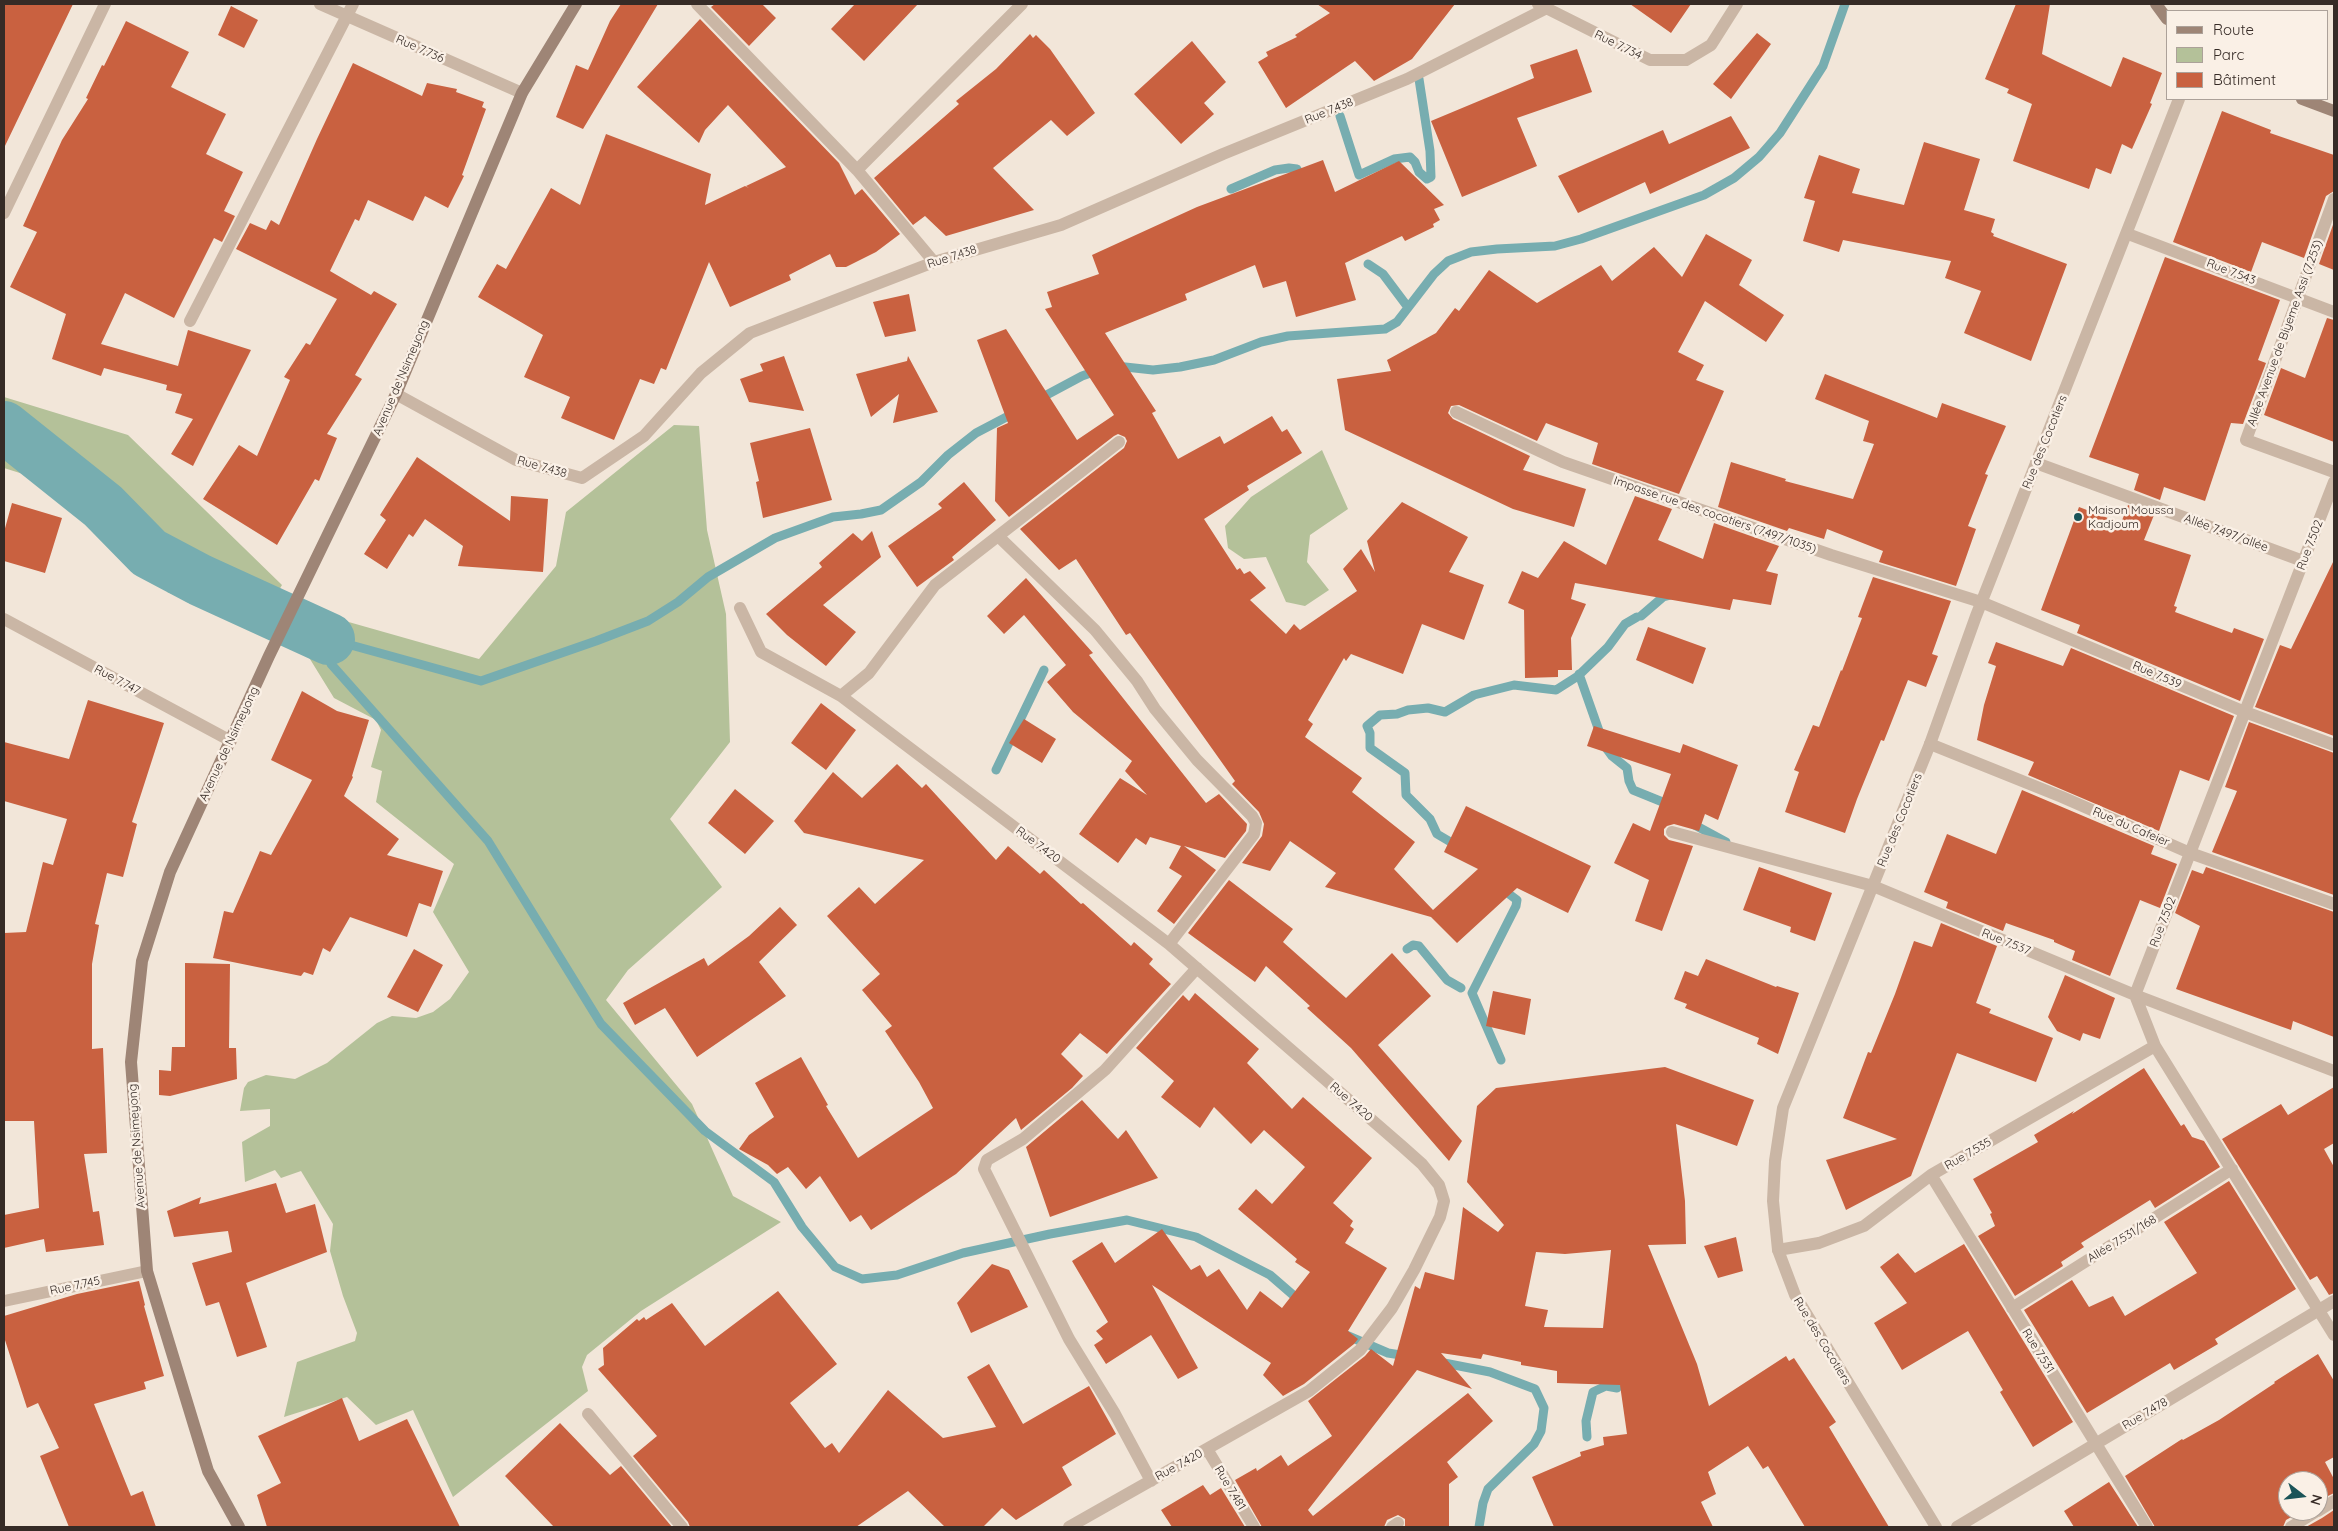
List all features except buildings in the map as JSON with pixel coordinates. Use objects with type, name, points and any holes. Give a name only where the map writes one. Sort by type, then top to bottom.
[{"type":"main road","name":"Avenue de Nsimeyong","points":[[239,1527],[208,1471],[147,1271],[131,1062],[142,961],[170,872],[269,656],[396,394],[522,93],[576,4]]},
{"type":"main road","points":[[2156,4],[2166,18]]},
{"type":"main road","points":[[2305,100],[2334,111]]},
{"type":"street","points":[[4,213],[106,4]]},
{"type":"street","name":"Rue 7.736","points":[[320,4],[522,93]]},
{"type":"street","points":[[190,322],[353,4]]},
{"type":"street","points":[[697,4],[857,170],[934,262]]},
{"type":"street","points":[[857,170],[1022,4]]},
{"type":"street","name":"Rue 7.734","points":[[1542,6],[1650,60],[1686,60],[1711,45],[1737,4]]},
{"type":"street","name":"Rue 7.438","points":[[396,394],[516,460],[582,478],[644,436],[701,373],[750,333],[934,262],[1061,225],[1223,154],[1407,79],[1542,6]]},
{"type":"street","name":"Rue des Cocotiers","points":[[1936,1527],[1794,1295],[1778,1250],[1773,1191],[1775,1161],[1783,1108],[1930,744],[1981,602],[2128,234],[2179,100]]},
{"type":"street","name":"Allée Avenue de Biyeme Assi (7.253)","points":[[2334,199],[2246,440],[2334,472]]},
{"type":"street","name":"Rue 7.543","points":[[2128,234],[2334,312]]},
{"type":"street","name":"Impasse rue des cocotiers (7.497/1035)","points":[[1456,412],[1563,462],[1831,555],[1981,602]]},
{"type":"street","points":[[841,696],[869,673],[935,585],[1119,442]]},
{"type":"street","name":"Allée 7.497/allée","points":[[2036,463],[2303,561]]},
{"type":"street","name":"Rue 7.502","points":[[2135,995],[2334,482]]},
{"type":"street","points":[[998,536],[1095,630],[1137,682],[1154,709],[1184,742],[1197,760],[1252,816],[1256,823],[1254,834],[1169,944]]},
{"type":"street","name":"Rue 7.539","points":[[1981,602],[2245,712],[2334,745]]},
{"type":"street","name":"Rue 7.420","points":[[740,608],[761,652],[841,696],[1169,944],[1403,1147],[1422,1164],[1438,1184],[1444,1201],[1440,1217],[1414,1270],[1392,1308],[1360,1350],[1309,1391],[1069,1527]]},
{"type":"street","name":"Rue 7.747","points":[[4,620],[231,741]]},
{"type":"street","name":"Rue du Cafeier","points":[[1930,744],[2190,853],[2334,904]]},
{"type":"street","name":"Rue 7.537","points":[[1672,832],[1873,886],[2135,995],[2334,1071]]},
{"type":"street","points":[[1150,1481],[1115,1414],[1069,1339],[984,1169],[987,1160],[1023,1139],[1106,1070],[1197,968]]},
{"type":"street","points":[[2135,995],[2155,1046],[2334,1335]]},
{"type":"street","name":"Rue 7.535","points":[[1778,1250],[1819,1243],[1864,1226],[1931,1175],[2155,1046]]},
{"type":"street","name":"Allée 7.531/168","points":[[2012,1308],[2232,1169]]},
{"type":"street","name":"Rue 7.531","points":[[1931,1175],[2094,1445],[2147,1527]]},
{"type":"street","name":"Rue 7.745","points":[[4,1302],[147,1271]]},
{"type":"street","name":"Rue 7.478","points":[[1957,1527],[2334,1301]]},
{"type":"street","points":[[588,1414],[682,1527]]},
{"type":"street","name":"Rue 7.481","points":[[1207,1449],[1254,1527]]},
{"type":"green space","points":[[4,397],[128,435],[282,585],[257,628],[167,592],[169,577],[94,517],[99,498],[4,468]]},
{"type":"green space","points":[[674,425],[699,426],[707,530],[726,614],[730,742],[670,819],[722,887],[628,970],[606,1000],[692,1104],[733,1196],[781,1222],[641,1311],[587,1355],[582,1367],[588,1391],[453,1497],[413,1410],[376,1425],[347,1397],[284,1417],[297,1362],[355,1341],[357,1333],[343,1296],[330,1251],[333,1224],[301,1171],[281,1178],[275,1170],[245,1182],[242,1142],[270,1126],[270,1109],[240,1111],[244,1088],[248,1082],[266,1075],[295,1079],[327,1063],[377,1023],[392,1016],[416,1018],[433,1012],[450,999],[469,972],[433,912],[454,864],[376,802],[382,771],[371,767],[381,730],[376,720],[334,698],[305,651],[324,615],[479,659],[556,566],[566,512]]},
{"type":"green space","points":[[1322,450],[1348,509],[1310,535],[1307,562],[1329,590],[1305,606],[1286,602],[1266,557],[1244,559],[1228,548],[1225,526],[1251,497]]},
{"type":"waterway","points":[[1116,366],[1153,370],[1180,367],[1214,360],[1261,342],[1288,336],[1385,329],[1397,322],[1434,274],[1448,261],[1471,252],[1555,246],[1581,239],[1704,195],[1734,178],[1759,157],[1780,133],[1823,66],[1845,4]]},
{"type":"waterway","points":[[1340,116],[1359,175],[1394,159],[1410,157],[1415,162],[1419,172],[1427,179],[1431,177],[1430,151],[1419,79]]},
{"type":"waterway","points":[[1231,189],[1275,170],[1289,168],[1297,169],[1299,175],[1297,181]]},
{"type":"waterway","points":[[1368,264],[1383,274],[1407,306]]},
{"type":"waterway","points":[[1039,399],[1082,376],[1099,370]]},
{"type":"waterway","points":[[1016,412],[976,433],[948,455],[921,482],[881,510],[833,517],[775,538],[708,577],[678,602],[648,621],[596,641],[481,681],[329,639],[331,664],[488,841],[601,1024],[705,1131],[774,1182],[802,1227],[835,1267],[862,1279],[897,1275],[963,1253],[1127,1220],[1196,1237],[1270,1275],[1300,1301]]},
{"type":"waterway","points":[[4,427],[103,506],[149,553],[200,580],[329,639]]},
{"type":"waterway","points":[[1641,616],[1663,597],[1671,595]]},
{"type":"waterway","points":[[1459,847],[1437,834],[1430,819],[1406,795],[1405,773],[1370,748],[1370,733],[1367,726],[1380,715],[1428,708],[1445,712],[1474,695],[1514,685],[1556,690],[1578,676],[1608,647],[1625,624],[1637,617]]},
{"type":"waterway","points":[[996,770],[1044,670]]},
{"type":"waterway","points":[[1579,674],[1604,745],[1612,756],[1627,768],[1633,790],[1670,805]]},
{"type":"waterway","points":[[1691,823],[1726,842]]},
{"type":"waterway","points":[[1501,888],[1517,900],[1516,906],[1472,993],[1501,1060]]},
{"type":"waterway","points":[[1407,949],[1413,945],[1419,946],[1447,980],[1461,988]]},
{"type":"waterway","points":[[1346,1335],[1388,1353],[1407,1356]]},
{"type":"waterway","points":[[1439,1362],[1490,1372],[1535,1389],[1544,1408],[1541,1431],[1534,1444],[1488,1489],[1483,1503],[1479,1527]]},
{"type":"waterway","points":[[1587,1437],[1586,1421],[1593,1392],[1606,1386],[1617,1388]]},
{"type":"place","name":"Maison Moussa Kadjoum","points":[[2078,517]]}]
